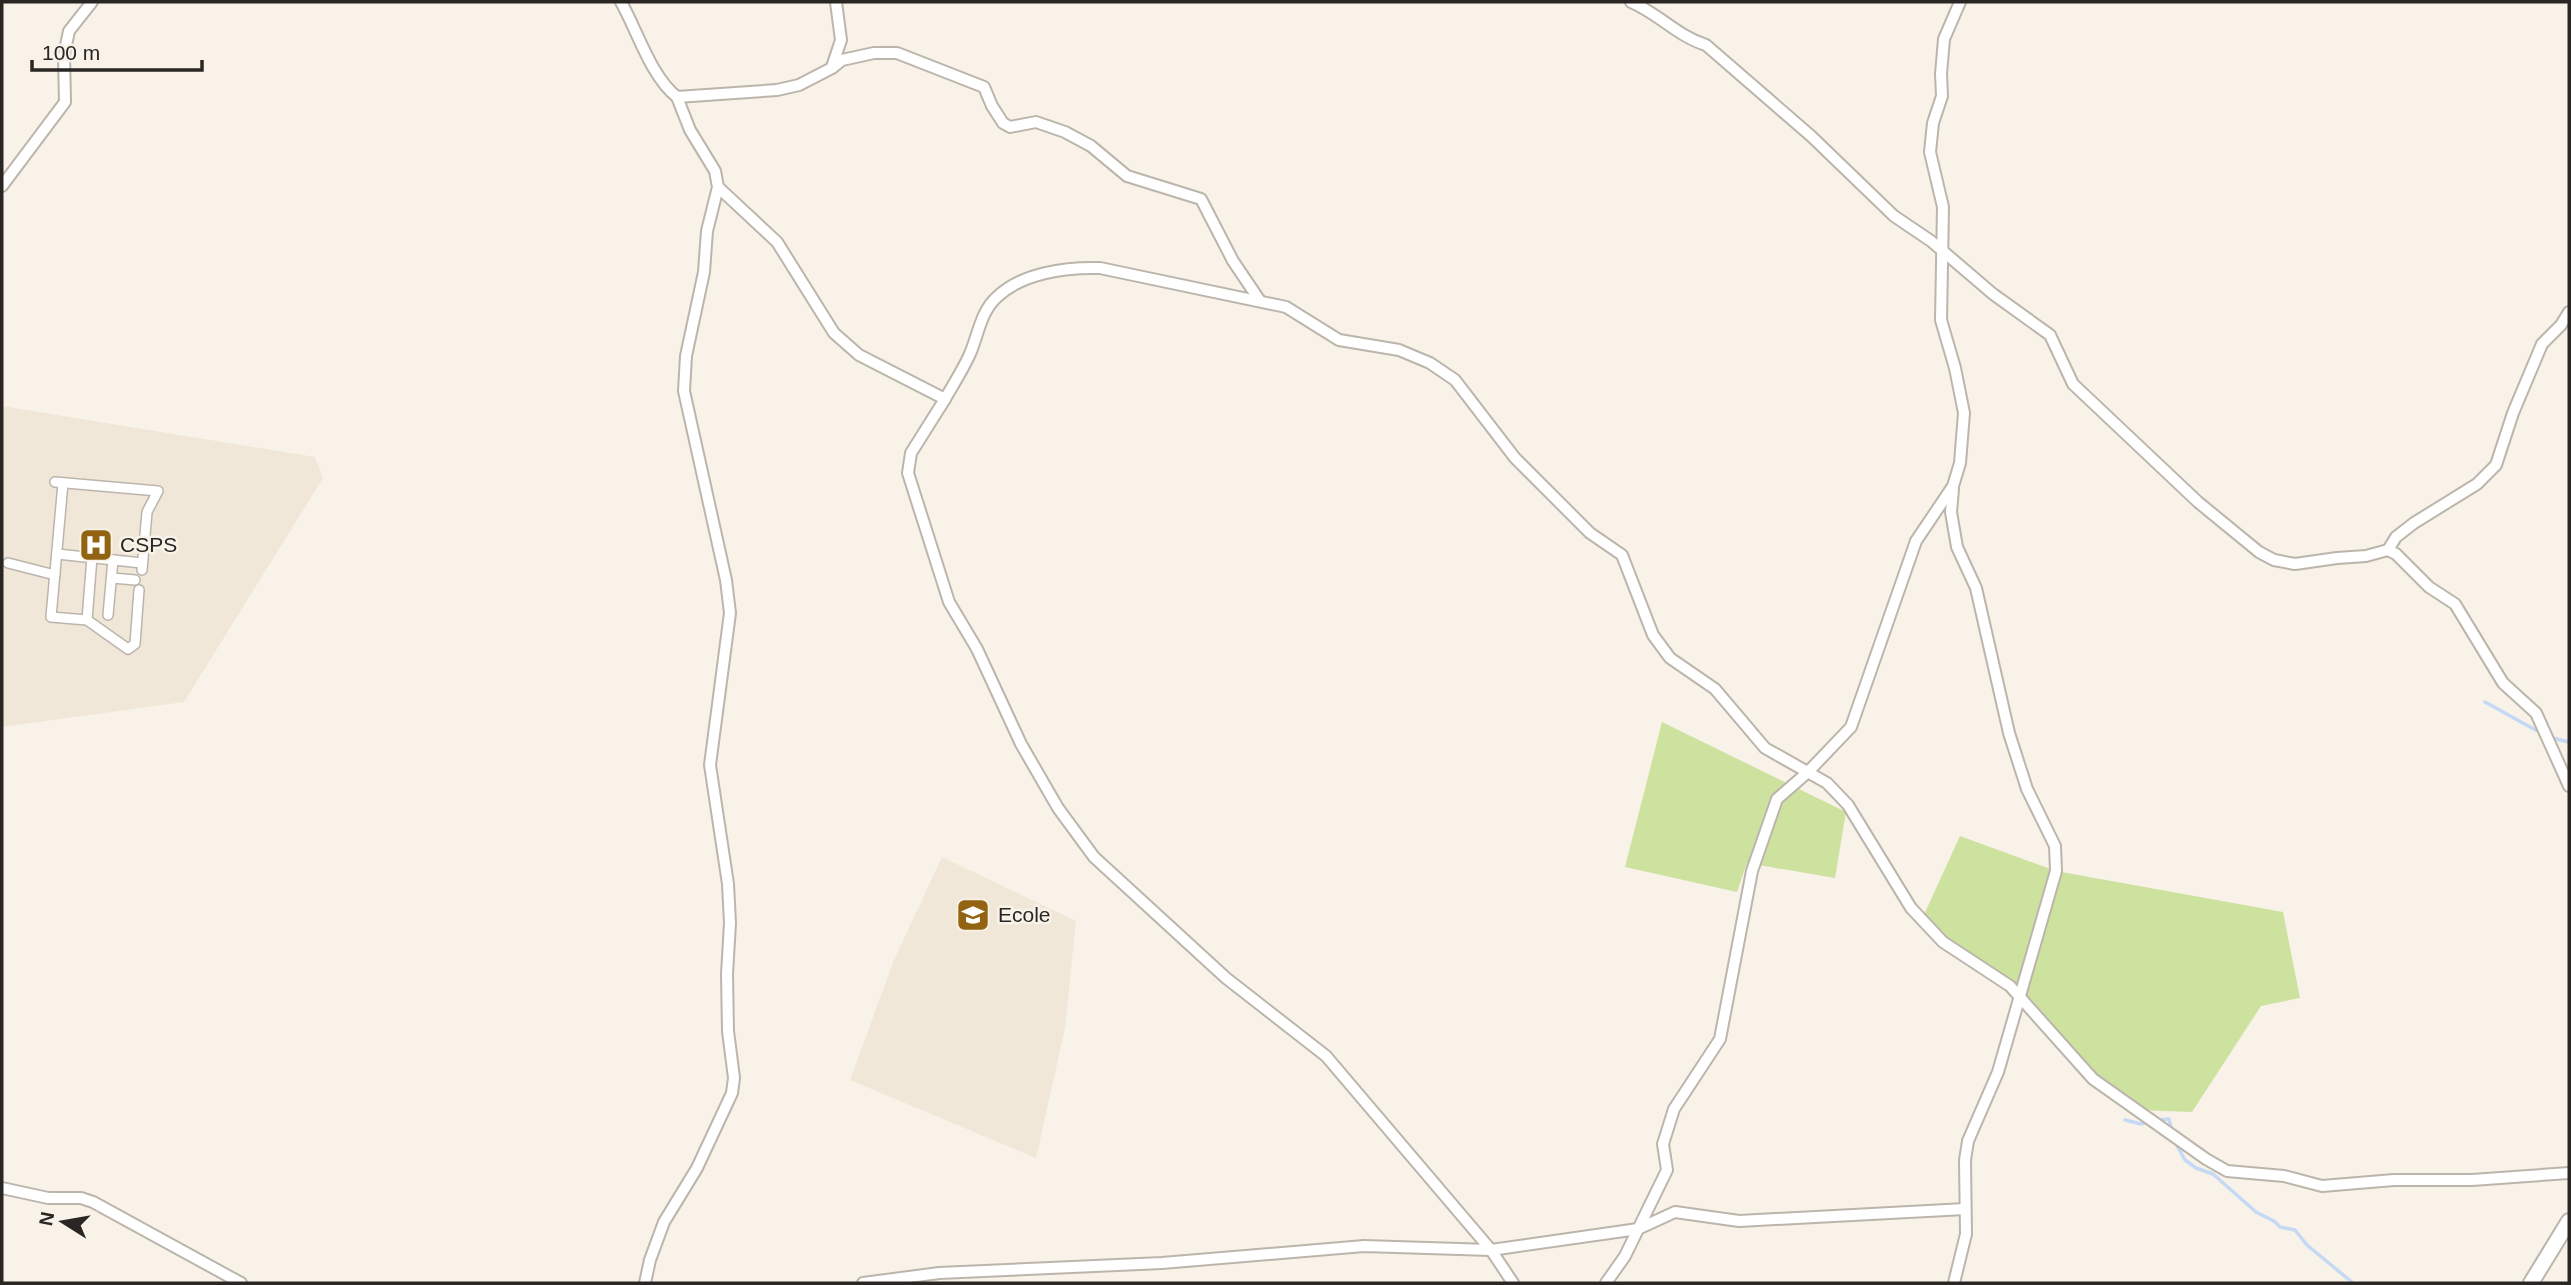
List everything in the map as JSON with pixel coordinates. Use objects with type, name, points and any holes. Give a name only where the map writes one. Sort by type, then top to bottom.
[{"type":"street","points":[[2,186],[65,102],[64,55],[69,31],[92,2]]},
{"type":"street","points":[[621,2],[652,64],[668,90],[677,97],[691,130],[715,171],[718,187],[707,230],[704,272],[686,356],[684,391],[726,580],[730,613],[709,765],[728,884],[728,1031],[734,1078],[732,1093],[697,1168],[664,1222],[645,1283]]},
{"type":"street","points":[[832,68],[841,40],[836,2]]},
{"type":"street","points":[[1630,2],[1644,7],[1687,39],[1706,45],[1811,136],[1894,215],[1944,252],[1993,294],[2050,335],[2073,384],[2198,502],[2259,552],[2274,560],[2295,564],[2366,556],[2388,550],[2396,554],[2429,587],[2455,604],[2503,683],[2536,713],[2569,786]]},
{"type":"street","points":[[1954,1283],[1965,1234],[1965,1160],[1968,1141],[1998,1072],[2056,871],[2055,846],[2027,789],[2009,733],[1976,587],[1957,547],[1951,512],[1953,486],[1960,463],[1964,413],[1941,320],[1943,207],[1930,152],[1933,123],[1942,96],[1944,39],[1960,2]]},
{"type":"street","points":[[677,97],[785,88],[799,85],[842,60],[874,53],[897,53],[984,87],[1003,123],[1010,127],[1036,122],[1065,132],[1091,146],[1127,176],[1201,199],[1233,261],[1260,302]]},
{"type":"street","points":[[718,187],[777,242],[834,333],[859,355],[945,400]]},
{"type":"street","points":[[1513,1283],[1491,1250],[1326,1056],[1226,978],[1094,857],[1058,808],[1021,744],[977,649],[950,603],[908,472],[911,453],[945,400],[970,354],[982,318],[996,298],[1041,273],[1084,267],[1100,268],[1286,307],[1339,340],[1399,350],[1430,363],[1455,380],[1515,458],[1590,533],[1622,555],[1653,635],[1670,658],[1715,689],[1765,748],[1827,783],[1848,805],[1911,908],[1943,942],[2010,986],[2093,1079],[2206,1159],[2227,1171],[2284,1176],[2322,1186],[2394,1180],[2472,1180],[2569,1173]]},
{"type":"street","points":[[2388,550],[2396,537],[2477,484],[2496,465],[2513,413],[2542,344],[2561,325],[2569,312]]},
{"type":"street","points":[[57,554],[142,566],[147,512],[158,491],[59,482],[57,554],[51,617],[87,620],[128,649],[135,644],[137,585],[112,578]]},
{"type":"street","points":[[1606,1283],[1625,1256],[1667,1170],[1663,1144],[1674,1108],[1720,1039],[1752,871],[1777,799],[1808,772],[1851,727],[1916,541],[1953,486]]},
{"type":"street","points":[[87,620],[92,557]]},
{"type":"street","points":[[108,615],[113,560]]},
{"type":"street","points":[[8,563],[55,575]]},
{"type":"street","points":[[2,1188],[48,1198],[81,1198],[93,1202],[241,1283]]},
{"type":"street","points":[[863,1283],[939,1273],[1162,1263],[1364,1246],[1491,1250],[1639,1228],[1675,1212],[1739,1221],[1965,1209]]},
{"type":"street","points":[[2532,1283],[2569,1221]]},
{"type":"shaded area","points":[[2,406],[315,457],[323,478],[184,702],[2,727]]},
{"type":"shaded area","points":[[942,857],[1076,921],[1065,1028],[1036,1158],[850,1080],[894,960]]},
{"type":"green space","points":[[1662,722],[1846,812],[1835,878],[1747,863],[1737,892],[1625,867]]},
{"type":"green space","points":[[1960,836],[2056,871],[2283,912],[2300,998],[2261,1006],[2192,1112],[2137,1110],[2093,1079],[2010,986],[1943,942],[1922,919]]},
{"type":"waterway","points":[[2485,702],[2541,733]]},
{"type":"waterway","points":[[2552,738],[2569,742]]},
{"type":"waterway","points":[[2158,1120],[2169,1119],[2172,1131]]},
{"type":"waterway","points":[[2125,1120],[2141,1124],[2150,1121]]},
{"type":"waterway","points":[[2175,1142],[2185,1160],[2196,1168],[2213,1174],[2256,1212],[2280,1227],[2295,1230],[2307,1245],[2353,1283]]},
{"type":"place","name":"CSPS","points":[[96,545]]},
{"type":"place","name":"Ecole","points":[[973,915]]}]
